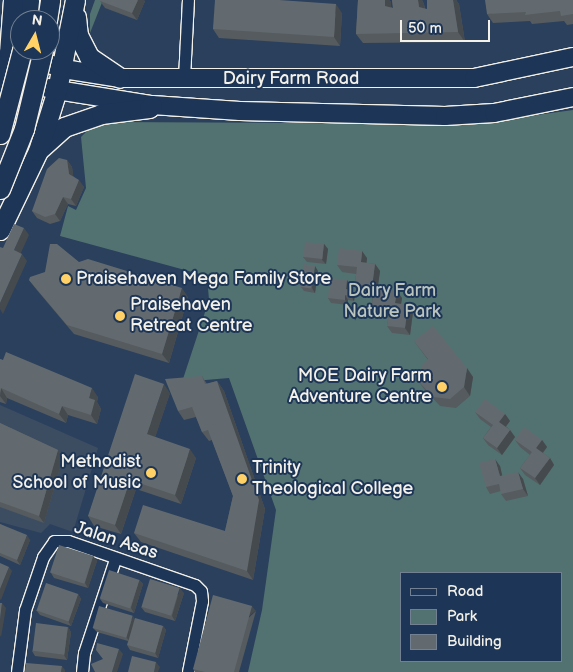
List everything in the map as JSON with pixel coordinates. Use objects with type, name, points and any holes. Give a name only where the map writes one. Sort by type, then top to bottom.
[{"type":"highway","points":[[0,6],[7,0]]},
{"type":"highway","points":[[0,230],[38,151],[57,90],[75,2]]},
{"type":"highway","points":[[75,2],[78,35],[84,48],[102,68],[120,78]]},
{"type":"highway","points":[[0,98],[12,60]]},
{"type":"highway","points":[[0,134],[14,60]]},
{"type":"highway","points":[[0,189],[24,129],[41,60]]},
{"type":"highway","points":[[38,151],[64,127],[101,114],[149,108],[152,105]]},
{"type":"main road","name":"Dairy Farm Road","points":[[42,60],[62,67],[120,78],[474,78],[573,57]]},
{"type":"main road","name":"Dairy Farm Road","points":[[5,78],[57,90],[152,105],[445,116],[494,113],[573,97]]},
{"type":"street","points":[[184,78],[188,0]]},
{"type":"street","name":"Jalan Asas","points":[[17,672],[25,610],[43,557],[54,541],[68,541],[115,559],[195,585],[201,591],[202,601],[188,672]]},
{"type":"street","points":[[82,672],[84,653],[115,559]]},
{"type":"shaded area","points":[[0,405],[98,448],[73,532],[50,524],[41,533],[0,522]]},
{"type":"green space","points":[[95,0],[103,0],[90,33],[90,14]]},
{"type":"green space","name":"Dairy Farm Nature Park","points":[[573,110],[573,672],[248,672],[262,610],[276,510],[229,378],[182,382],[209,300],[207,276],[60,236],[68,206],[76,210],[86,188],[81,137],[90,128],[107,122],[472,124]]},
{"type":"building","points":[[100,0],[138,0],[132,13]]},
{"type":"building","points":[[215,0],[279,0],[336,4],[334,37],[213,29]]},
{"type":"building","points":[[358,0],[385,0],[385,6],[393,8],[392,0],[418,0],[419,7],[427,9],[427,0],[453,0],[458,32],[356,34]]},
{"type":"building","points":[[485,0],[573,0],[573,14],[561,16],[560,11],[525,15],[526,12],[487,14]]},
{"type":"building","points":[[59,158],[67,160],[69,174],[79,180],[71,199],[63,197],[55,214],[45,217],[32,211],[47,169]]},
{"type":"building","points":[[14,224],[24,228],[14,250],[22,254],[0,303],[0,247],[3,248]]},
{"type":"building","points":[[305,242],[324,244],[322,259],[303,257]]},
{"type":"building","name":"Praisehaven Retreat Centre","points":[[50,244],[57,244],[79,262],[88,259],[182,288],[162,354],[67,325],[29,280],[30,277],[45,272]]},
{"type":"building","points":[[339,248],[362,251],[361,262],[375,264],[372,287],[355,284],[357,267],[337,265]]},
{"type":"building","points":[[304,264],[315,266],[311,289],[300,287]]},
{"type":"building","points":[[330,278],[347,280],[346,289],[352,290],[351,296],[345,295],[345,300],[328,298]]},
{"type":"building","points":[[374,288],[397,291],[395,303],[408,305],[405,328],[387,326],[390,308],[372,305]]},
{"type":"building","points":[[433,326],[467,368],[464,387],[450,399],[433,397],[418,381],[422,365],[428,359],[414,341]]},
{"type":"building","points":[[6,352],[92,388],[89,398],[95,400],[91,415],[62,406],[59,414],[1,388],[0,393],[0,359],[3,360]]},
{"type":"building","name":"Methodist School of Music","points":[[135,374],[164,384],[147,434],[190,449],[175,495],[130,480],[115,525],[88,516]]},
{"type":"building","name":"Trinity Theological College","points":[[202,376],[205,384],[217,381],[259,500],[247,571],[134,533],[143,505],[225,531],[233,496],[208,430],[202,432],[192,407],[178,411],[165,379]]},
{"type":"building","points":[[485,399],[505,414],[499,422],[510,430],[497,448],[483,438],[493,425],[475,412]]},
{"type":"building","points":[[0,423],[58,450],[39,516],[0,502]]},
{"type":"building","points":[[524,427],[542,440],[536,448],[550,458],[535,478],[520,468],[532,452],[515,440]]},
{"type":"building","points":[[495,459],[500,476],[518,472],[523,489],[501,494],[499,484],[486,487],[479,463]]},
{"type":"building","points":[[0,524],[27,535],[17,560],[0,553]]},
{"type":"building","points":[[59,545],[93,556],[84,584],[50,573]]},
{"type":"building","points":[[0,563],[9,567],[0,589]]},
{"type":"building","points":[[109,570],[139,580],[130,608],[100,599]]},
{"type":"building","points":[[150,579],[180,588],[171,616],[142,607]]},
{"type":"building","points":[[46,583],[78,594],[69,621],[37,610]]},
{"type":"building","points":[[213,595],[252,606],[234,672],[205,672],[193,669]]},
{"type":"building","points":[[0,603],[2,603],[0,619]]},
{"type":"building","points":[[99,606],[133,616],[126,638],[93,628]]},
{"type":"building","points":[[135,618],[163,626],[155,653],[127,645]]},
{"type":"building","points":[[36,623],[68,627],[64,655],[33,651]]},
{"type":"building","points":[[97,643],[119,649],[112,672],[95,672],[91,664],[103,659],[96,650]]},
{"type":"building","points":[[132,656],[156,662],[154,672],[128,672]]},
{"type":"building","points":[[26,663],[62,666],[61,672],[25,672]]},
{"type":"place","name":"Praisehaven Mega Family Store","points":[[66,279]]},
{"type":"place","name":"Praisehaven Retreat Centre","points":[[120,316]]},
{"type":"place","name":"MOE Dairy Farm Adventure Centre","points":[[442,387]]},
{"type":"place","name":"Methodist School of Music","points":[[151,473]]},
{"type":"place","name":"Trinity Theological College","points":[[242,479]]}]
